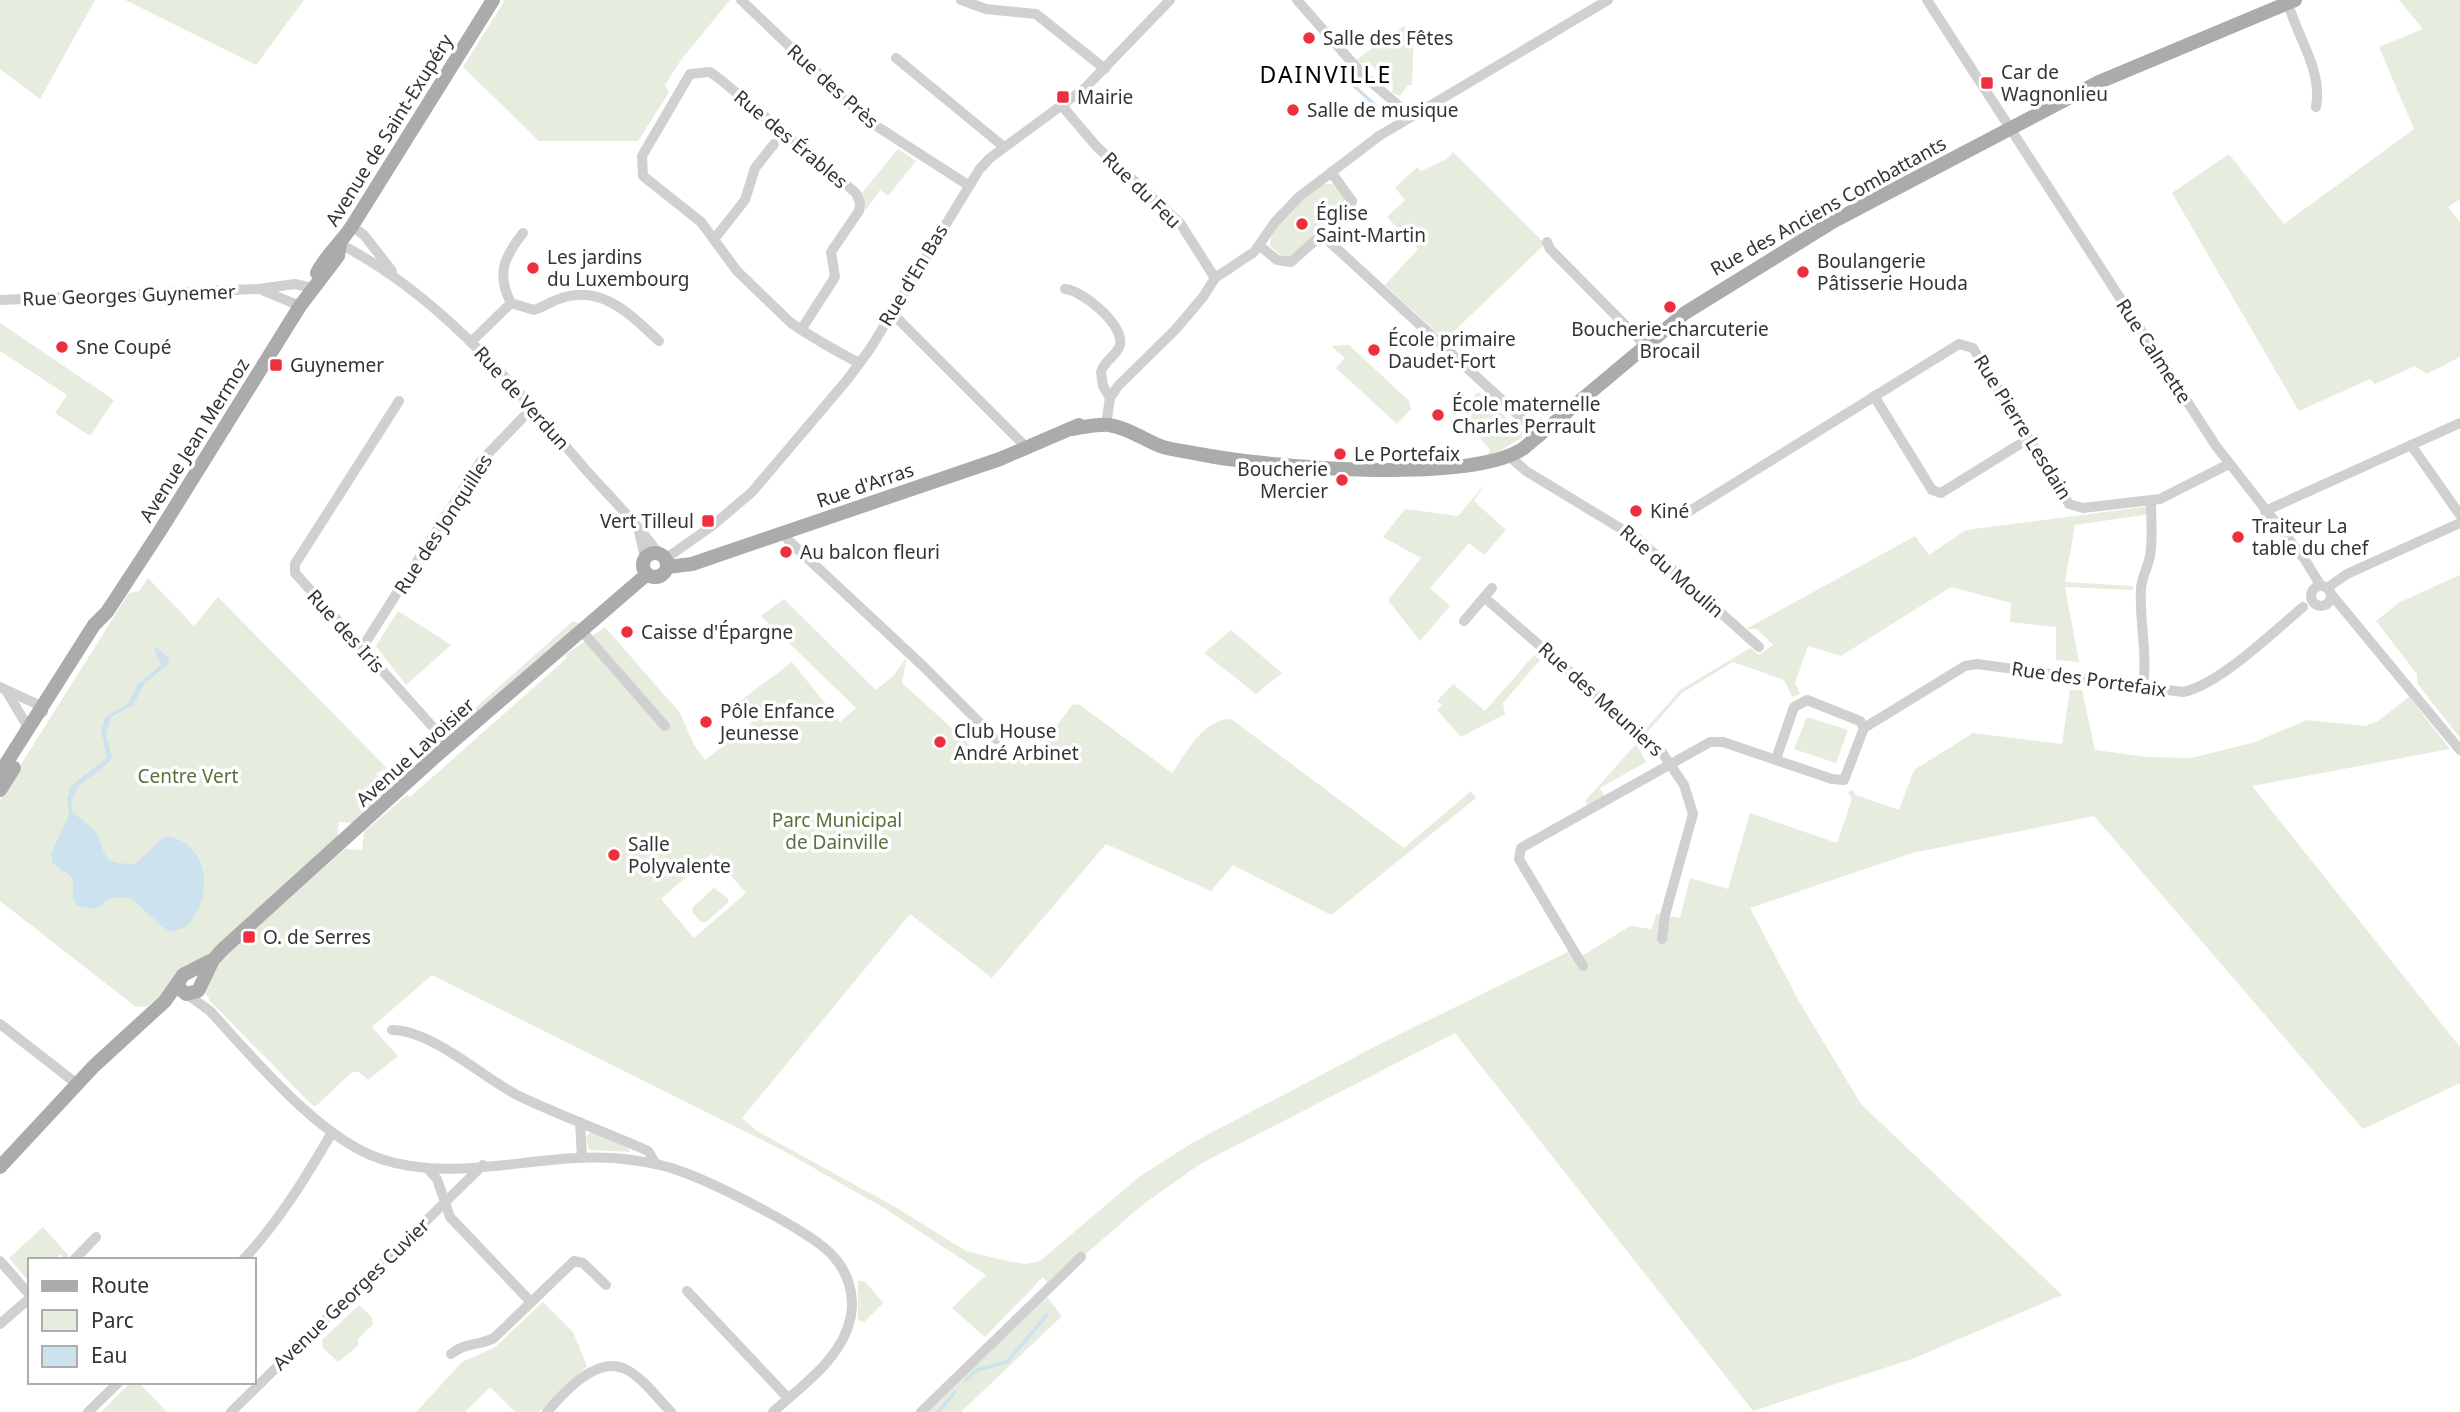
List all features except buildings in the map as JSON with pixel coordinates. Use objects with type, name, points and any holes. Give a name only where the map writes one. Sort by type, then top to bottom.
[{"type":"main road","name":"Avenue de Saint-Exupéry","points":[[313,288],[328,254],[340,244],[352,226],[493,0]]},
{"type":"main road","name":"Rue des Anciens Combattants","points":[[1106,421],[1141,429],[1176,449],[1241,461],[1403,469],[1469,467],[1510,457],[1713,293],[1765,261],[2008,128],[2099,82],[2292,1]]},
{"type":"main road","name":"Avenue Jean Mermoz","points":[[0,790],[41,706],[94,625],[107,612],[313,288]]},
{"type":"main road","name":"Rue d'Arras","points":[[646,575],[659,577],[659,560],[692,564],[1027,448],[1090,420],[1106,421]]},
{"type":"main road","points":[[646,575],[643,568],[659,560]]},
{"type":"main road","name":"Avenue Lavoisier","points":[[0,1167],[77,1084],[165,1001],[190,986],[213,960],[449,745],[646,575]]},
{"type":"main road","name":"Avenue Jean Mermoz","points":[[0,773],[26,740],[102,629],[107,612]]},
{"type":"street","name":"Rue des Près","points":[[741,0],[867,120],[968,184]]},
{"type":"street","points":[[961,0],[986,9],[1027,6],[1105,69]]},
{"type":"street","name":"Rue d'En Bas","points":[[659,560],[712,526],[751,492],[859,363],[968,184],[990,158],[1063,107],[1105,69],[1170,0]]},
{"type":"street","points":[[1297,0],[1364,76],[1412,117]]},
{"type":"street","points":[[1106,421],[1110,398],[1118,386],[1176,329],[1215,278],[1246,259],[1260,246],[1285,211],[1331,172],[1412,117],[1608,0]]},
{"type":"street","name":"Rue Calmette","points":[[1927,0],[2229,464],[2308,568],[2318,597]]},
{"type":"street","points":[[2292,1],[2316,76],[2319,93],[2316,107]]},
{"type":"street","points":[[896,58],[1004,147]]},
{"type":"street","name":"Rue des Érables","points":[[715,238],[684,207],[647,181],[641,169],[646,149],[673,101],[690,74],[700,72],[710,72],[721,80],[856,193],[860,203],[859,211],[831,252],[835,277],[801,330]]},
{"type":"street","name":"Rue du Feu","points":[[1063,107],[1097,147],[1180,223],[1215,278]]},
{"type":"street","points":[[774,144],[755,168],[745,200],[715,238],[737,271],[801,330],[859,363]]},
{"type":"street","points":[[1260,246],[1277,260],[1291,262],[1346,213],[1352,201],[1331,172]]},
{"type":"street","points":[[352,226],[364,235],[396,276]]},
{"type":"street","points":[[523,233],[509,253],[502,270],[503,288],[511,303],[534,310],[568,297],[605,298],[626,310],[659,341]]},
{"type":"street","points":[[1322,235],[1540,435]]},
{"type":"street","points":[[1547,242],[1550,249],[1646,345]]},
{"type":"street","points":[[340,244],[396,276]]},
{"type":"street","name":"Rue de Verdun","points":[[396,276],[471,342],[533,407],[638,530],[659,560]]},
{"type":"street","name":"Rue Georges Guynemer","points":[[0,300],[258,289],[295,284],[313,288]]},
{"type":"street","points":[[258,289],[277,294],[300,306]]},
{"type":"street","points":[[1065,289],[1080,291],[1118,331],[1120,345],[1101,372],[1103,386],[1110,398]]},
{"type":"street","points":[[471,342],[511,303]]},
{"type":"street","points":[[891,312],[1027,448]]},
{"type":"street","name":"Rue Pierre Lesdain","points":[[1688,512],[1959,344],[1973,348],[2028,439],[2073,506],[2083,508],[2151,501],[2174,493],[2229,464]]},
{"type":"street","points":[[1874,396],[1932,490],[1941,493],[2028,439]]},
{"type":"street","name":"Rue des Iris","points":[[399,401],[294,569],[296,577],[449,745]]},
{"type":"street","name":"Rue des Jonquilles","points":[[362,648],[481,461],[533,407]]},
{"type":"street","points":[[2265,511],[2460,423]]},
{"type":"street","points":[[2411,445],[2460,515]]},
{"type":"street","name":"Rue du Moulin","points":[[1510,457],[1526,471],[1638,539],[1759,647]]},
{"type":"street","points":[[2143,687],[2145,638],[2141,621],[2141,588],[2143,572],[2150,557],[2151,501]]},
{"type":"street","name":"Rue des Portefaix","points":[[1864,728],[1971,664],[2183,692],[2199,689],[2347,574],[2460,523]]},
{"type":"street","points":[[785,533],[788,540],[996,739]]},
{"type":"street","name":"Rue des Meuniers","points":[[1464,621],[1489,593],[1671,763],[1690,798],[1693,814],[1662,939]]},
{"type":"street","points":[[2318,597],[2345,611],[2460,750]]},
{"type":"street","points":[[581,630],[665,726]]},
{"type":"street","points":[[3,689],[41,706]]},
{"type":"street","points":[[3,689],[26,724],[26,740]]},
{"type":"street","points":[[1583,966],[1520,859],[1521,848],[1710,742],[1723,742],[1832,779],[1844,780],[1864,728],[1860,721],[1807,700],[1800,701],[1794,707],[1776,759]]},
{"type":"street","points":[[190,986],[210,1011],[331,1134],[380,1159],[429,1169],[582,1158],[613,1158],[656,1164],[693,1177],[817,1242],[842,1268],[852,1302],[849,1324],[837,1349],[773,1412]]},
{"type":"street","points":[[0,1024],[77,1084]]},
{"type":"street","points":[[392,1030],[402,1030],[423,1038],[496,1084],[648,1151],[656,1164]]},
{"type":"street","points":[[580,1122],[582,1158]]},
{"type":"street","points":[[245,1258],[268,1233],[300,1188],[331,1134]]},
{"type":"street","points":[[483,1165],[443,1205],[450,1217],[530,1301]]},
{"type":"street","name":"Avenue Georges Cuvier","points":[[230,1412],[443,1205],[436,1179],[429,1169]]},
{"type":"street","points":[[76,1258],[96,1237]]},
{"type":"street","points":[[921,1412],[1081,1257]]},
{"type":"street","points":[[0,1261],[28,1295]]},
{"type":"street","points":[[451,1354],[461,1346],[485,1343],[494,1338],[574,1261],[583,1263],[607,1285]]},
{"type":"street","points":[[687,1291],[788,1398]]},
{"type":"street","points":[[0,1324],[28,1299]]},
{"type":"street","points":[[547,1412],[580,1380],[609,1366],[623,1368],[637,1377],[671,1412]]},
{"type":"street","points":[[88,1412],[117,1384]]},
{"type":"green space","points":[[0,0],[95,0],[40,99],[0,69]]},
{"type":"green space","points":[[125,0],[304,0],[256,65]]},
{"type":"green space","points":[[505,0],[730,0],[681,60],[665,85],[669,92],[638,141],[539,141],[463,67]]},
{"type":"green space","points":[[2399,0],[2460,0],[2460,199],[2448,207],[2460,222],[2460,357],[2427,374],[2415,366],[2375,384],[2370,379],[2299,411],[2172,193],[2229,154],[2284,224],[2414,129],[2379,47],[2423,29]]},
{"type":"green space","points":[[1404,26],[1414,35],[1412,85],[1408,85],[1400,96],[1392,93],[1393,84],[1368,62],[1363,65],[1356,60]]},
{"type":"green space","points":[[898,149],[916,161],[888,196],[880,190],[865,211],[861,194]]},
{"type":"green space","points":[[1453,152],[1545,244],[1445,340],[1385,285],[1418,249],[1387,217],[1405,200],[1395,188],[1417,167],[1421,171],[1447,159]]},
{"type":"green space","points":[[1324,184],[1333,184],[1344,198],[1344,208],[1290,257],[1283,257],[1270,246],[1276,228],[1291,211]]},
{"type":"green space","points":[[0,323],[114,400],[90,436],[55,413],[67,395],[0,351]]},
{"type":"green space","points":[[1349,345],[1409,401],[1411,409],[1397,424],[1336,368],[1345,358],[1331,346]]},
{"type":"green space","points":[[1478,392],[1522,432],[1522,438],[1486,458],[1490,450],[1466,421],[1481,404],[1473,397]]},
{"type":"green space","points":[[1484,485],[1474,501],[1506,530],[1484,555],[1469,543],[1430,588],[1450,606],[1420,641],[1388,600],[1421,558],[1383,537],[1405,509],[1458,516]]},
{"type":"green space","points":[[2151,506],[2151,514],[2075,525],[2065,582],[2133,586],[2133,590],[2065,587],[2079,662],[2056,660],[2056,627],[2010,622],[2011,603],[1951,587],[1841,656],[1808,646],[1795,683],[1800,694],[1792,697],[1784,680],[1733,662],[1682,693],[1648,731],[1646,729],[1680,690],[1750,648],[1759,655],[1773,645],[1757,629],[1746,629],[1915,536],[1929,555],[1966,530]]},
{"type":"green space","points":[[2460,575],[2460,738],[2417,683],[2417,674],[2376,621],[2400,602]]},
{"type":"green space","name":"Centre Vert","points":[[148,578],[194,626],[218,597],[387,768],[376,774],[391,791],[357,823],[339,822],[337,841],[155,1000],[147,1006],[136,1007],[0,901],[0,804],[1,796],[129,593],[139,591]]},
{"type":"green space","name":"Parc Municipal de Dainville","points":[[784,599],[876,690],[893,676],[907,657],[902,683],[986,759],[1004,747],[1026,766],[1073,704],[1080,705],[1172,773],[1204,731],[1221,720],[1231,719],[1404,848],[1471,791],[1476,798],[1331,915],[1233,865],[1211,891],[1106,844],[992,978],[910,914],[742,1118],[757,1131],[897,1208],[966,1251],[1026,1264],[1040,1261],[1139,1177],[1192,1143],[1380,1044],[1574,949],[1579,958],[1630,926],[1652,929],[1656,914],[1680,918],[1690,878],[1728,889],[1750,813],[1837,843],[1852,799],[1848,792],[1852,790],[1856,795],[1899,810],[1914,770],[1973,733],[2062,744],[2070,690],[2082,690],[2095,750],[2147,757],[2191,758],[2252,743],[2307,720],[2365,726],[2378,721],[2409,697],[2450,749],[2252,786],[2460,1047],[2460,1083],[2363,1129],[2094,816],[1912,853],[1750,908],[1800,1003],[1861,1104],[2062,1295],[1912,1359],[1753,1411],[1455,1033],[1200,1164],[1141,1206],[1050,1285],[1043,1277],[985,1337],[952,1308],[986,1275],[884,1208],[782,1150],[432,975],[372,1027],[398,1056],[368,1080],[359,1072],[352,1072],[316,1106],[312,1105],[210,1001],[204,990],[213,969],[227,955],[345,849],[362,850],[364,832],[407,795],[410,797],[567,658],[565,655],[605,627],[680,713],[694,745],[705,760],[752,723],[736,704],[792,662],[840,722],[856,708],[761,616]],"holes":[[[712,854],[746,893],[694,938],[661,899]]]},
{"type":"green space","points":[[398,611],[451,645],[406,685],[376,646]]},
{"type":"green space","points":[[573,621],[580,624],[450,735],[448,732]]},
{"type":"green space","points":[[1231,630],[1282,673],[1256,694],[1204,653]]},
{"type":"green space","points":[[1534,655],[1540,660],[1503,703],[1505,714],[1461,737],[1437,710],[1442,705],[1437,701],[1453,684],[1485,711]]},
{"type":"green space","points":[[1807,717],[1848,730],[1836,763],[1794,749]]},
{"type":"green space","points":[[1636,744],[1646,762],[1600,788],[1605,797],[1589,806],[1585,801]]},
{"type":"green space","points":[[714,888],[728,898],[728,903],[706,922],[701,922],[692,912],[693,907]]},
{"type":"green space","points":[[592,1131],[628,1147],[630,1152],[589,1150],[586,1137]]},
{"type":"green space","points":[[43,1227],[69,1256],[63,1258],[60,1254],[55,1258],[28,1258],[28,1281],[9,1258]]},
{"type":"green space","points":[[858,1281],[865,1281],[883,1303],[864,1322],[858,1320]]},
{"type":"green space","points":[[1047,1297],[1062,1316],[961,1412],[928,1412]]},
{"type":"green space","points":[[543,1302],[573,1332],[587,1366],[539,1412],[515,1412],[490,1387],[465,1412],[416,1412],[462,1362],[495,1347]]},
{"type":"green space","points":[[359,1305],[372,1317],[373,1324],[358,1339],[358,1346],[338,1362],[323,1348],[322,1340]]},
{"type":"green space","points":[[129,1384],[140,1384],[167,1412],[101,1412]]},
{"type":"water","points":[[158,648],[169,659],[168,665],[145,683],[133,705],[111,717],[106,734],[112,758],[79,786],[72,801],[72,811],[93,829],[108,859],[114,862],[135,864],[165,836],[180,840],[192,849],[204,873],[201,903],[185,928],[168,932],[131,898],[110,898],[95,909],[77,906],[73,897],[73,878],[52,863],[51,853],[69,815],[67,798],[71,786],[107,758],[101,729],[105,718],[128,703],[137,685],[161,665],[154,649]]},
{"type":"waterway","points":[[1351,83],[1376,106]]},
{"type":"waterway","points":[[966,1380],[977,1370],[1007,1362],[1047,1315]]},
{"type":"waterway","points":[[938,1412],[955,1392]]},
{"type":"place","name":"Salle des Fêtes","points":[[1309,38]]},
{"type":"place","name":"Car de Wagnonlieu","points":[[1987,83]]},
{"type":"place","name":"Mairie","points":[[1063,97]]},
{"type":"place","name":"Salle de musique","points":[[1293,110]]},
{"type":"place","name":"Église Saint-Martin","points":[[1302,224]]},
{"type":"place","name":"Les jardins du Luxembourg","points":[[533,268]]},
{"type":"place","name":"Boulangerie Pâtisserie Houda","points":[[1803,272]]},
{"type":"place","name":"Boucherie-charcuterie Brocail","points":[[1670,307]]},
{"type":"place","name":"Sne Coupé","points":[[62,347]]},
{"type":"place","name":"École primaire Daudet-Fort","points":[[1374,350]]},
{"type":"place","name":"Guynemer","points":[[276,365]]},
{"type":"place","name":"École maternelle Charles Perrault","points":[[1438,415]]},
{"type":"place","name":"Le Portefaix","points":[[1340,454]]},
{"type":"place","name":"Boucherie Mercier","points":[[1342,480]]},
{"type":"place","name":"Kiné","points":[[1636,511]]},
{"type":"place","name":"Vert Tilleul","points":[[708,521]]},
{"type":"place","name":"Traiteur La table du chef","points":[[2238,537]]},
{"type":"place","name":"Au balcon fleuri","points":[[786,552]]},
{"type":"place","name":"Caisse d'Épargne","points":[[627,632]]},
{"type":"place","name":"Pôle Enfance Jeunesse","points":[[706,722]]},
{"type":"place","name":"Club House André Arbinet","points":[[940,742]]},
{"type":"place","name":"Salle Polyvalente","points":[[614,855]]},
{"type":"place","name":"O. de Serres","points":[[249,937]]},
{"type":"district","name":"DAINVILLE","points":[[1326,75]]}]
